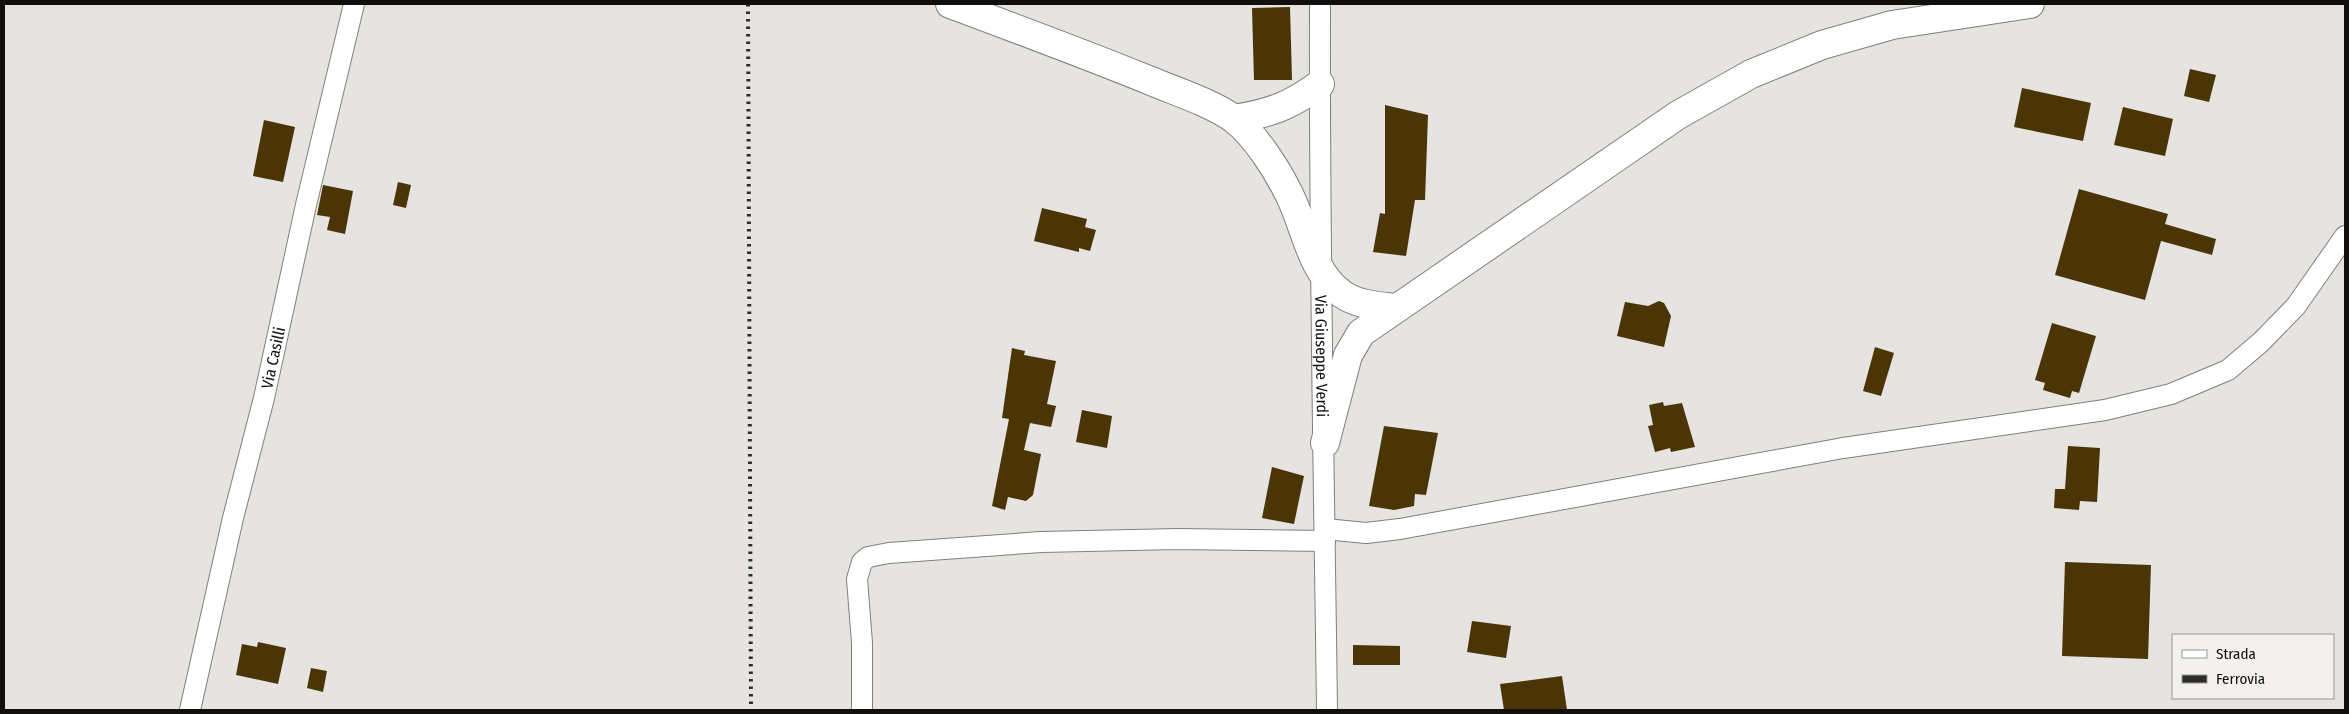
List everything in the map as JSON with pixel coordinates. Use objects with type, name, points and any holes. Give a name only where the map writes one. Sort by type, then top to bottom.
[{"type":"highway","points":[[950,4],[1134,74],[1194,99],[1234,119],[1263,151],[1288,192],[1320,271],[1342,294],[1359,302],[1396,308]]},
{"type":"highway","points":[[1325,443],[1348,355],[1361,333],[1678,116],[1751,74],[1822,45],[1892,25],[2030,4]]},
{"type":"highway","points":[[1234,119],[1264,114],[1296,102],[1320,84]]},
{"type":"street","name":"Via Casilli","points":[[190,710],[354,4]]},
{"type":"street","name":"Via Giuseppe Verdi","points":[[1320,4],[1320,271],[1325,443],[1327,710]]},
{"type":"street","points":[[862,710],[862,643],[858,579],[862,562],[868,557],[890,553],[1041,542],[1325,535],[1400,529],[1843,448],[2105,410],[2171,394],[2228,370],[2261,342],[2296,306],[2345,236]]},
{"type":"building","points":[[1290,7],[1292,80],[1254,80],[1252,8]]},
{"type":"building","points":[[2190,69],[2216,75],[2209,102],[2184,96]]},
{"type":"building","points":[[2022,88],[2091,103],[2083,141],[2014,127]]},
{"type":"building","points":[[1385,105],[1428,115],[1425,200],[1415,200],[1406,256],[1373,252],[1380,213],[1385,214]]},
{"type":"building","points":[[2123,107],[2173,119],[2165,156],[2114,145]]},
{"type":"building","points":[[264,120],[295,127],[283,182],[253,176]]},
{"type":"building","points":[[398,182],[411,185],[406,208],[393,205]]},
{"type":"building","points":[[323,185],[353,191],[345,234],[327,230],[330,217],[317,215]]},
{"type":"building","points":[[2079,189],[2168,214],[2165,224],[2216,239],[2212,255],[2161,241],[2145,300],[2055,275]]},
{"type":"building","points":[[1042,208],[1087,219],[1085,227],[1096,230],[1090,251],[1079,248],[1079,252],[1034,241]]},
{"type":"building","points":[[1659,301],[1664,303],[1671,316],[1664,347],[1617,336],[1625,302],[1648,306]]},
{"type":"building","points":[[2052,323],[2096,336],[2079,393],[2072,391],[2070,398],[2043,390],[2045,383],[2035,380]]},
{"type":"building","points":[[1875,347],[1894,353],[1881,396],[1863,391]]},
{"type":"building","points":[[1012,348],[1025,351],[1024,355],[1056,361],[1047,404],[1056,406],[1051,427],[1030,423],[1024,450],[1041,454],[1033,495],[1026,501],[1008,497],[1005,510],[992,506],[1009,419],[1002,418]]},
{"type":"building","points":[[1663,402],[1664,406],[1682,403],[1695,447],[1671,452],[1670,448],[1655,452],[1648,426],[1653,425],[1649,405]]},
{"type":"building","points":[[1082,410],[1112,416],[1107,448],[1076,442]]},
{"type":"building","points":[[1384,426],[1438,433],[1426,495],[1415,494],[1414,506],[1394,510],[1369,506]]},
{"type":"building","points":[[2068,446],[2100,448],[2097,502],[2080,501],[2079,510],[2054,508],[2055,489],[2065,489]]},
{"type":"building","points":[[1272,467],[1304,476],[1294,524],[1262,518]]},
{"type":"building","points":[[2065,562],[2151,565],[2148,659],[2062,656]]},
{"type":"building","points":[[1472,621],[1511,626],[1506,658],[1467,652]]},
{"type":"building","points":[[258,642],[286,648],[278,684],[236,675],[242,644],[257,647]]},
{"type":"building","points":[[1353,645],[1400,646],[1400,665],[1353,665]]},
{"type":"building","points":[[311,668],[327,671],[323,692],[307,688]]},
{"type":"building","points":[[1562,676],[1567,710],[1504,710],[1500,684]]},
{"type":"railway","points":[[748,4],[751,710]]}]
